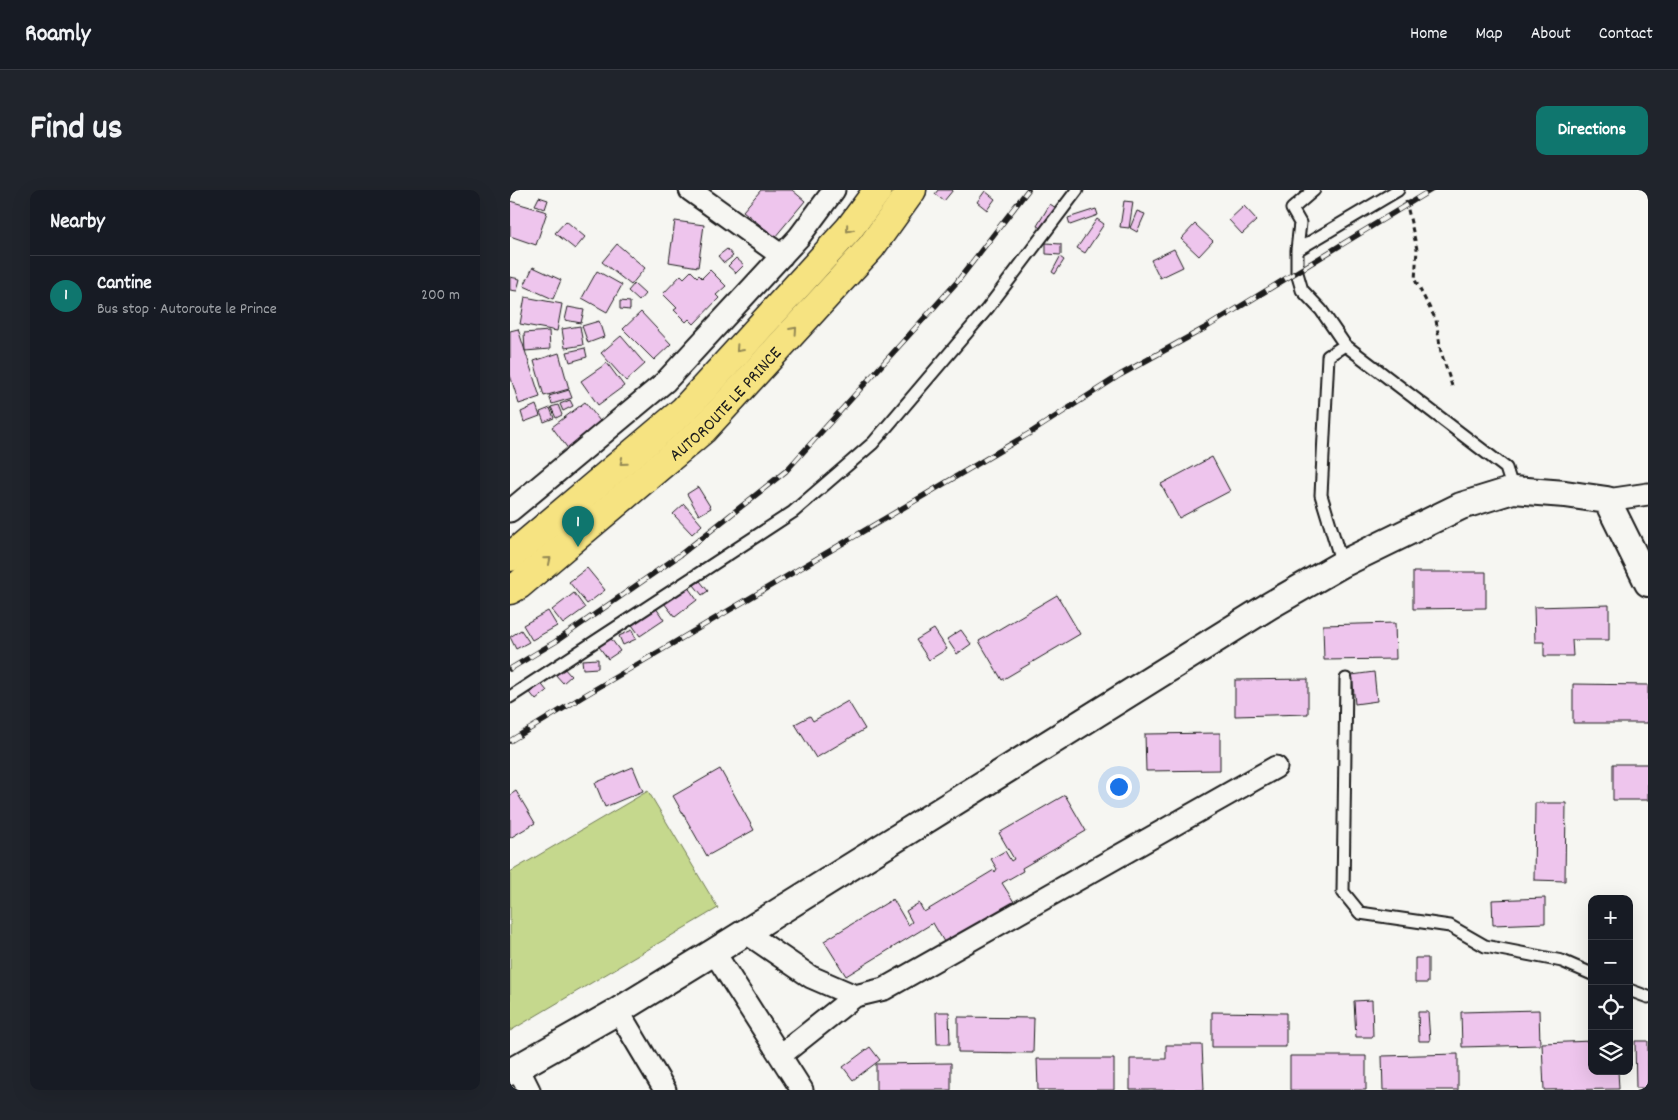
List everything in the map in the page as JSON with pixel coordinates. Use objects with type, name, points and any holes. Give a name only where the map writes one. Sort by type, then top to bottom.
[{"type":"main road","name":"AUTOROUTE LE PRINCE","points":[[510,557],[684,410],[849,229],[878,190]]},
{"type":"main road","name":"AUTOROUTE LE PRINCE","points":[[510,590],[519,585],[703,430],[870,247],[912,190]]},
{"type":"street","points":[[690,190],[782,256]]},
{"type":"street","points":[[510,511],[665,382],[799,238],[834,190]]},
{"type":"street","points":[[519,1077],[618,1011],[1269,606],[1342,564],[1461,506],[1513,490],[1565,494],[1607,500],[1648,494]]},
{"type":"street","points":[[1607,500],[1648,583]]},
{"type":"street","points":[[780,1055],[855,996],[884,989],[1276,767]]},
{"type":"street","points":[[745,932],[811,977],[855,996]]},
{"type":"street","points":[[714,952],[802,1090]]},
{"type":"street","points":[[618,1011],[665,1090]]},
{"type":"lane","points":[[510,697],[793,512],[874,444],[987,308],[1077,190]]},
{"type":"lane","points":[[1314,190],[1292,209],[1300,223],[1297,272],[1302,290],[1321,310],[1345,345],[1506,468],[1513,490]]},
{"type":"lane","points":[[1297,250],[1402,194]]},
{"type":"lane","points":[[1342,564],[1321,494],[1328,356],[1345,345]]},
{"type":"lane","points":[[1346,679],[1343,892],[1360,913],[1450,926],[1485,946],[1562,961],[1588,972]]},
{"type":"lane","points":[[1633,991],[1648,997]]},
{"type":"path","points":[[1402,194],[1417,249],[1415,280],[1436,320],[1441,352],[1452,386]]},
{"type":"green space","points":[[648,791],[718,908],[510,1031],[510,872]]},
{"type":"building","points":[[761,190],[792,190],[805,201],[775,237],[743,211]]},
{"type":"building","points":[[938,190],[953,190],[944,201],[935,194]]},
{"type":"building","points":[[985,191],[995,199],[987,210],[977,202]]},
{"type":"building","points":[[539,197],[548,200],[545,209],[535,205]]},
{"type":"building","points":[[510,201],[547,212],[536,245],[510,236]]},
{"type":"building","points":[[1124,201],[1133,202],[1129,228],[1120,227]]},
{"type":"building","points":[[1050,204],[1056,208],[1044,230],[1037,226]]},
{"type":"building","points":[[1244,206],[1257,220],[1242,234],[1229,220]]},
{"type":"building","points":[[1096,209],[1098,215],[1070,225],[1068,218]]},
{"type":"building","points":[[1137,211],[1145,214],[1137,232],[1130,228]]},
{"type":"building","points":[[1097,219],[1104,224],[1085,253],[1077,248]]},
{"type":"building","points":[[566,221],[585,237],[575,249],[555,233]]},
{"type":"building","points":[[675,221],[704,225],[698,267],[669,262]]},
{"type":"building","points":[[1195,224],[1213,241],[1199,256],[1181,239]]},
{"type":"building","points":[[1046,243],[1061,244],[1061,255],[1046,254]]},
{"type":"building","points":[[617,244],[645,268],[631,285],[602,262]]},
{"type":"building","points":[[727,249],[733,256],[724,263],[718,256]]},
{"type":"building","points":[[1174,249],[1183,267],[1160,278],[1151,260]]},
{"type":"building","points":[[1060,257],[1064,260],[1055,274],[1052,272]]},
{"type":"building","points":[[736,258],[744,265],[736,273],[728,266]]},
{"type":"building","points":[[533,267],[561,280],[553,299],[524,286]]},
{"type":"building","points":[[710,270],[726,286],[716,295],[719,298],[694,324],[689,319],[686,322],[674,310],[677,308],[663,294],[681,275],[684,278],[691,271],[697,277],[699,275],[702,278]]},
{"type":"building","points":[[597,271],[622,285],[607,312],[582,298]]},
{"type":"building","points":[[510,277],[520,279],[517,291],[510,290]]},
{"type":"building","points":[[634,284],[645,294],[639,301],[628,291]]},
{"type":"building","points":[[525,297],[562,304],[557,331],[520,324]]},
{"type":"building","points":[[620,301],[630,302],[630,310],[620,309]]},
{"type":"building","points":[[568,307],[584,310],[581,323],[565,320]]},
{"type":"building","points":[[641,312],[671,344],[654,360],[623,329]]},
{"type":"building","points":[[599,321],[604,337],[588,343],[582,326]]},
{"type":"building","points":[[580,326],[583,345],[565,348],[562,329]]},
{"type":"building","points":[[518,329],[540,397],[519,404],[510,375],[510,331]]},
{"type":"building","points":[[549,331],[550,349],[525,351],[524,333]]},
{"type":"building","points":[[621,336],[645,364],[626,381],[601,353]]},
{"type":"building","points":[[585,348],[587,357],[570,362],[567,352]]},
{"type":"building","points":[[559,353],[569,389],[544,396],[534,361]]},
{"type":"building","points":[[607,363],[624,386],[598,405],[581,381]]},
{"type":"building","points":[[569,390],[572,398],[552,404],[549,396]]},
{"type":"building","points":[[570,400],[573,406],[563,411],[560,404]]},
{"type":"building","points":[[585,402],[603,425],[569,450],[552,427]]},
{"type":"building","points":[[536,405],[540,416],[524,422],[521,412]]},
{"type":"building","points":[[558,405],[562,415],[556,418],[551,407]]},
{"type":"building","points":[[550,408],[554,418],[544,422],[540,412]]},
{"type":"building","points":[[1212,457],[1230,491],[1179,518],[1161,484]]},
{"type":"building","points":[[698,487],[711,508],[699,515],[687,494]]},
{"type":"building","points":[[684,504],[702,525],[692,534],[673,514]]},
{"type":"building","points":[[587,568],[605,590],[587,604],[569,582]]},
{"type":"building","points":[[1413,572],[1486,572],[1486,608],[1413,609]]},
{"type":"building","points":[[700,581],[708,591],[702,595],[694,585]]},
{"type":"building","points":[[687,586],[697,600],[675,617],[664,603]]},
{"type":"building","points":[[574,593],[585,608],[563,624],[552,610]]},
{"type":"building","points":[[1057,595],[1080,634],[1002,680],[979,641]]},
{"type":"building","points":[[654,605],[664,620],[640,636],[630,622]]},
{"type":"building","points":[[1609,605],[1609,640],[1572,640],[1573,656],[1544,656],[1544,642],[1535,642],[1534,607]]},
{"type":"building","points":[[548,611],[557,626],[532,640],[523,625]]},
{"type":"building","points":[[1395,623],[1396,659],[1324,660],[1323,625]]},
{"type":"building","points":[[934,629],[947,649],[929,660],[916,640]]},
{"type":"building","points":[[521,630],[529,642],[516,649],[510,637]]},
{"type":"building","points":[[632,630],[636,639],[623,645],[619,636]]},
{"type":"building","points":[[961,630],[971,644],[957,654],[947,639]]},
{"type":"building","points":[[609,636],[620,651],[608,659],[597,644]]},
{"type":"building","points":[[598,659],[598,668],[583,669],[582,660]]},
{"type":"building","points":[[562,666],[571,676],[563,683],[554,673]]},
{"type":"building","points":[[1374,672],[1377,701],[1355,704],[1352,675]]},
{"type":"building","points":[[1308,679],[1308,714],[1235,716],[1235,680]]},
{"type":"building","points":[[539,681],[547,691],[536,700],[528,690]]},
{"type":"building","points":[[1573,684],[1648,685],[1648,723],[1573,723]]},
{"type":"building","points":[[848,701],[865,729],[816,758],[795,724],[810,716],[813,721]]},
{"type":"building","points":[[1220,733],[1220,770],[1146,771],[1145,734]]},
{"type":"building","points":[[1613,764],[1648,764],[1648,800],[1613,800]]},
{"type":"building","points":[[633,767],[643,791],[605,807],[595,783]]},
{"type":"building","points":[[720,769],[754,830],[707,856],[673,796]]},
{"type":"building","points":[[516,791],[535,823],[510,838],[510,795]]},
{"type":"building","points":[[1065,795],[1086,831],[1022,868],[1023,871],[1002,883],[1016,905],[947,947],[933,923],[846,976],[824,941],[893,899],[908,925],[912,922],[906,911],[919,903],[924,912],[994,870],[995,872],[997,869],[991,859],[1005,851],[1011,861],[1014,859],[999,833]]},
{"type":"building","points":[[1535,803],[1566,803],[1565,881],[1534,880]]},
{"type":"building","points":[[1545,898],[1545,923],[1493,925],[1492,900]]},
{"type":"building","points":[[1415,958],[1428,958],[1428,983],[1415,983]]},
{"type":"building","points":[[1372,1000],[1373,1037],[1356,1037],[1354,1001]]},
{"type":"building","points":[[1539,1010],[1540,1045],[1462,1047],[1461,1012]]},
{"type":"building","points":[[936,1012],[949,1012],[950,1044],[937,1044]]},
{"type":"building","points":[[1212,1012],[1286,1013],[1286,1047],[1212,1047]]},
{"type":"building","points":[[1418,1012],[1428,1012],[1430,1041],[1419,1041]]},
{"type":"building","points":[[958,1017],[1034,1018],[1033,1053],[958,1052]]},
{"type":"building","points":[[1588,1041],[1588,1075],[1618,1075],[1619,1089],[1544,1090],[1542,1043]]},
{"type":"building","points":[[1635,1041],[1648,1041],[1648,1088],[1636,1088]]},
{"type":"building","points":[[1166,1045],[1202,1045],[1204,1090],[1130,1090],[1130,1059],[1166,1059]]},
{"type":"building","points":[[870,1047],[880,1060],[853,1080],[843,1067]]},
{"type":"building","points":[[1458,1054],[1458,1090],[1383,1090],[1382,1056]]},
{"type":"building","points":[[1290,1056],[1366,1056],[1366,1090],[1290,1090]]},
{"type":"building","points":[[1037,1059],[1114,1059],[1114,1090],[1038,1090]]},
{"type":"building","points":[[951,1063],[951,1090],[876,1090],[876,1064]]},
{"type":"railway","points":[[510,669],[555,642],[680,555],[786,471],[957,282],[1028,190]]},
{"type":"railway","points":[[510,741],[1030,433],[1120,375],[1205,328],[1431,190]]},
{"type":"place","name":"Cantine","points":[[578,547]]}]
